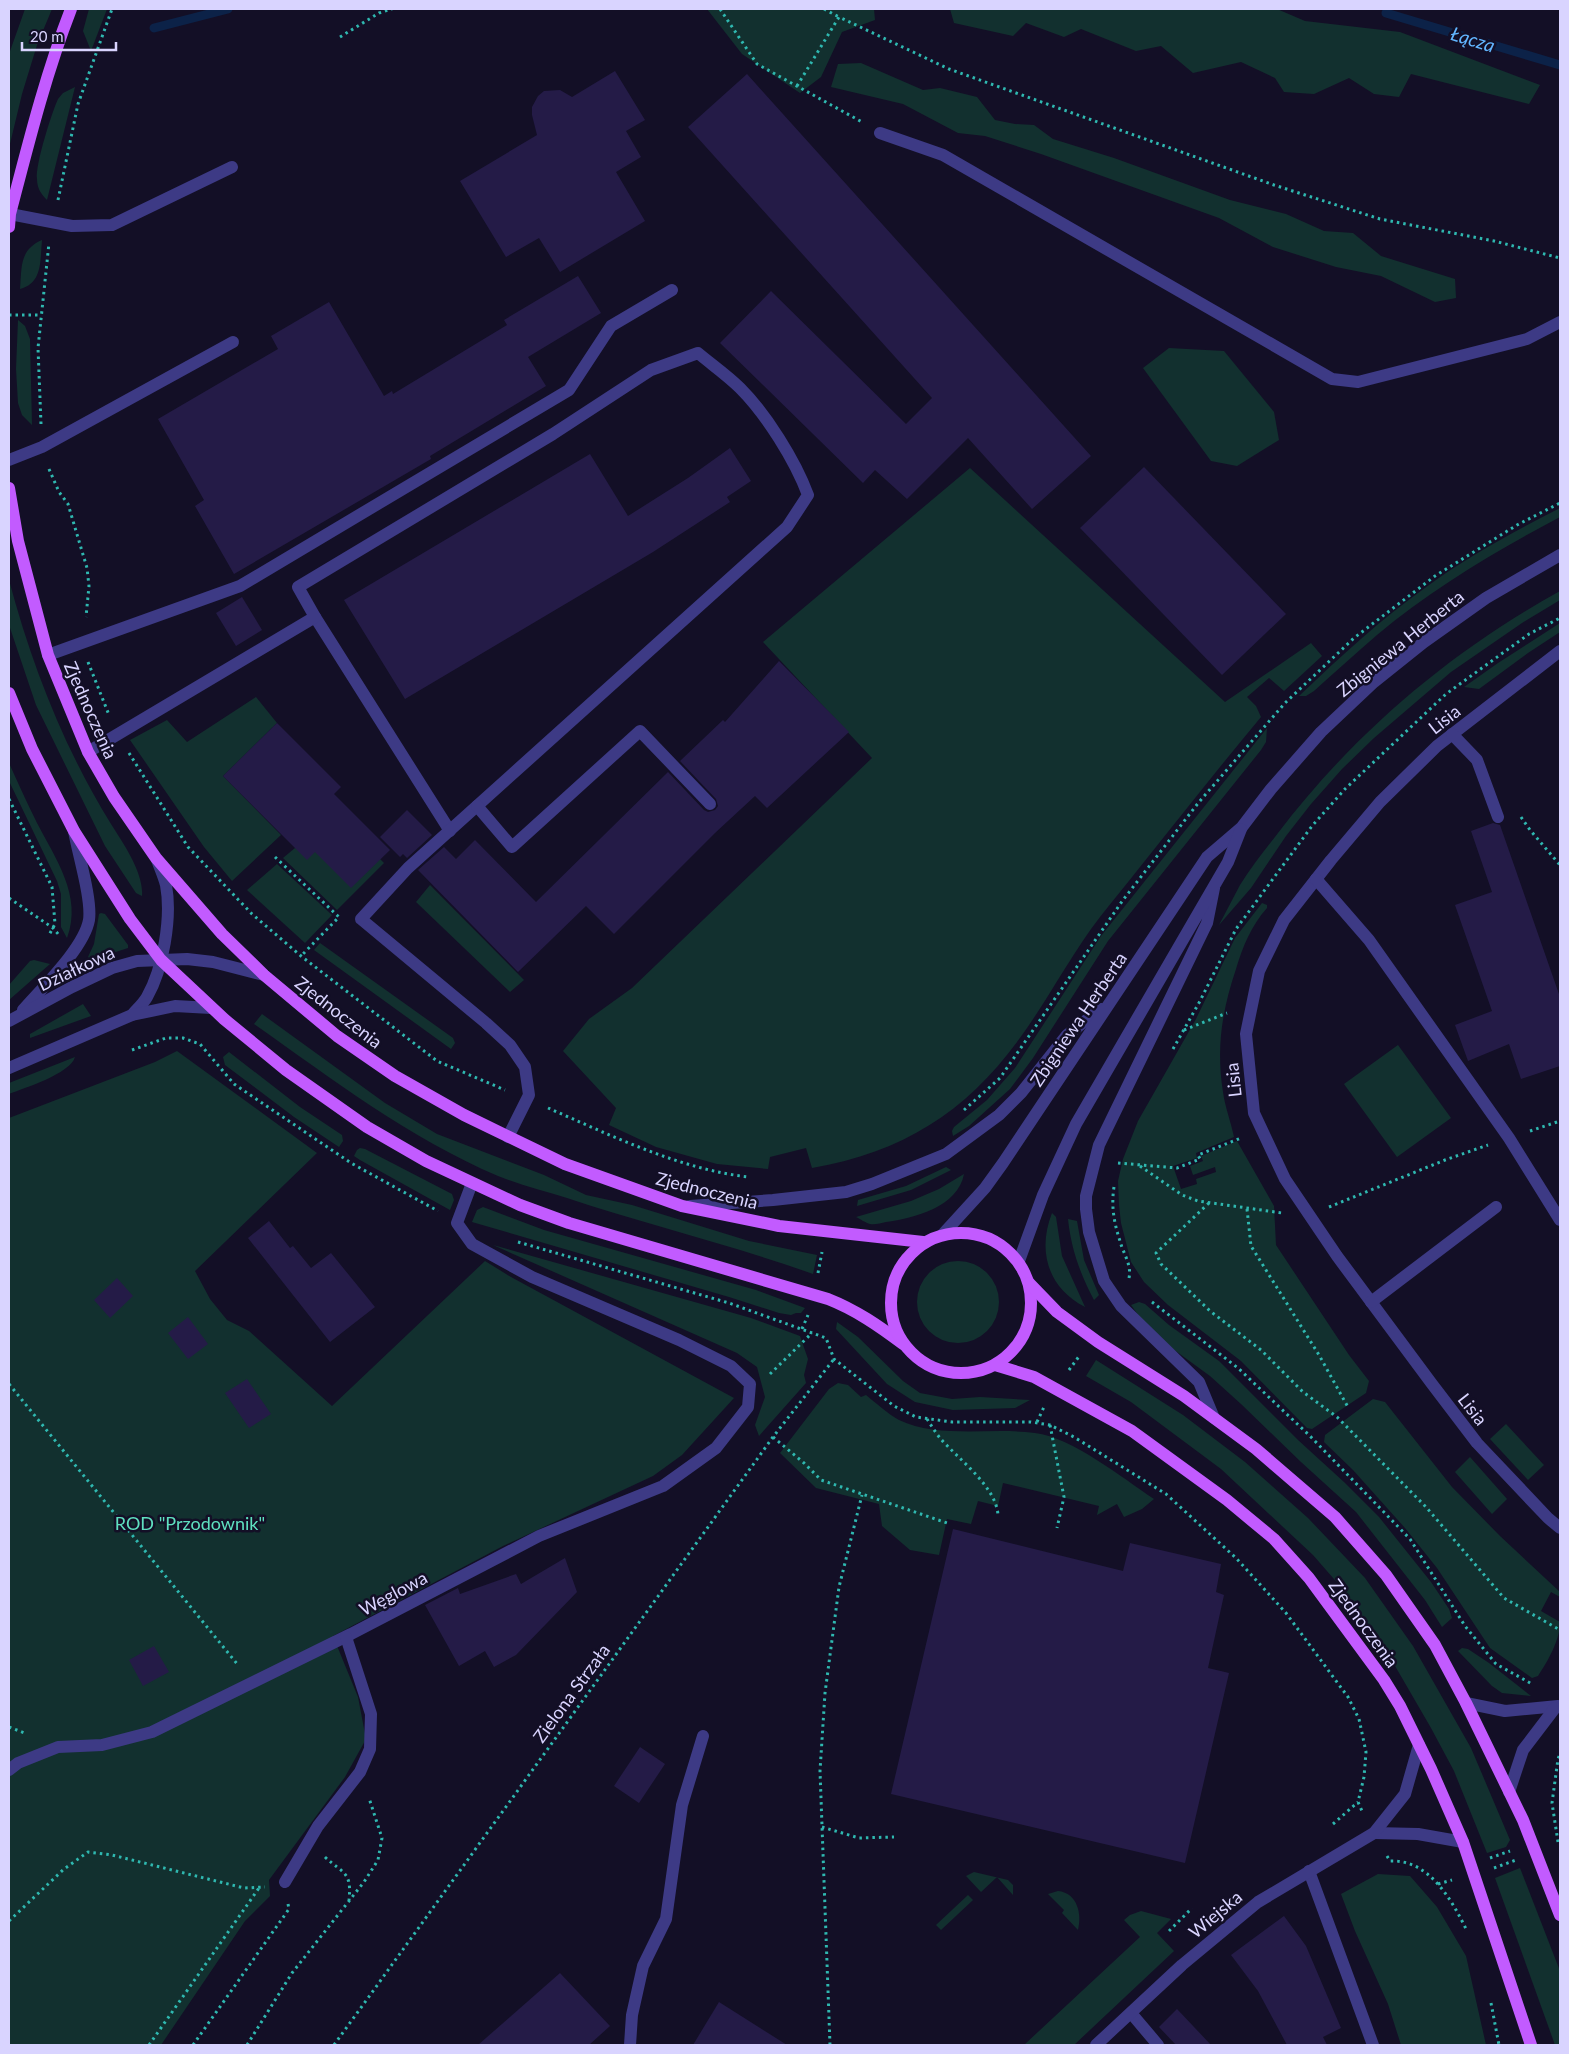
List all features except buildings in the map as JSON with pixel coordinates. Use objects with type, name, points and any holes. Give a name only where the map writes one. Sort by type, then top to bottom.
[{"type":"main road","points":[[10,221],[41,96],[53,56],[71,9]]},
{"type":"main road","name":"Zjednoczenia","points":[[9,488],[20,549],[48,655],[88,752],[114,797],[156,858],[222,934],[264,975],[336,1036],[395,1076],[464,1115],[508,1137],[565,1164],[682,1206],[779,1226],[924,1242]]},
{"type":"main road","points":[[9,693],[32,749],[74,832],[130,919],[161,960],[211,1008],[286,1070],[367,1127],[426,1161],[520,1205],[569,1223],[847,1306],[903,1344],[917,1358],[929,1365],[955,1373],[975,1372],[995,1365],[1010,1354],[1022,1339],[1030,1321],[1032,1302],[1029,1283],[1019,1261],[1007,1248],[992,1239],[974,1233],[943,1234],[924,1242],[906,1258],[894,1277],[890,1300],[893,1323],[903,1344]]},
{"type":"main road","points":[[1029,1283],[1057,1312],[1098,1342],[1184,1396],[1256,1449],[1335,1517],[1392,1583],[1435,1645],[1466,1703],[1533,1843],[1560,1915]]},
{"type":"main road","name":"Zjednoczenia","points":[[995,1365],[1034,1377],[1132,1431],[1227,1500],[1274,1539],[1310,1578],[1388,1686],[1419,1744],[1462,1842],[1531,2045]]},
{"type":"street","points":[[880,132],[942,155],[1332,378],[1358,382],[1527,339],[1560,322]]},
{"type":"street","points":[[10,221],[72,226],[112,225],[232,167]]},
{"type":"street","points":[[48,655],[240,586],[561,396],[569,390],[611,326],[672,290]]},
{"type":"street","points":[[9,460],[42,447],[233,342]]},
{"type":"street","points":[[450,831],[298,587],[553,434],[651,370],[698,353],[740,388],[771,427],[799,471],[808,495],[787,527],[450,831],[408,868],[361,919],[486,1022],[510,1045],[525,1067],[529,1096],[508,1137]]},
{"type":"street","name":"Zbigniewa Herberta","points":[[943,1234],[985,1188],[996,1173],[1208,857],[1242,827],[1271,789],[1321,732],[1374,682],[1424,642],[1486,598],[1560,555]]},
{"type":"street","points":[[88,752],[315,617]]},
{"type":"street","name":"Lisia","points":[[1560,651],[1437,746],[1380,802],[1316,879],[1284,920],[1259,971],[1246,1034],[1254,1113],[1285,1179],[1371,1302],[1477,1442],[1548,1518],[1560,1528]]},
{"type":"street","points":[[477,806],[512,847],[640,731],[710,804]]},
{"type":"street","points":[[1452,734],[1477,760],[1498,817]]},
{"type":"street","name":"Zbigniewa Herberta","points":[[1019,1261],[1043,1195],[1076,1124],[1214,888],[1228,862],[1242,827]]},
{"type":"street","points":[[12,1019],[73,951],[83,937],[89,919],[87,896],[74,832]]},
{"type":"street","points":[[132,1015],[146,998],[161,960],[168,922],[166,886],[156,858]]},
{"type":"street","points":[[1316,879],[1369,940],[1509,1138],[1560,1220]]},
{"type":"street","points":[[1214,888],[1207,923],[1099,1145],[1086,1196],[1086,1209],[1089,1232],[1104,1281],[1121,1306],[1200,1382],[1214,1418]]},
{"type":"street","name":"Działkowa","points":[[12,1019],[112,968],[137,961],[187,959],[213,962],[264,975]]},
{"type":"street","points":[[682,1206],[773,1200],[846,1192],[872,1184],[946,1154],[999,1115],[1021,1093],[1067,1035],[1111,1001]]},
{"type":"street","points":[[9,1068],[132,1015],[175,1006],[211,1008]]},
{"type":"street","points":[[472,1183],[457,1223],[472,1244],[532,1277],[679,1340],[731,1366],[750,1384]]},
{"type":"street","points":[[1371,1302],[1496,1207]]},
{"type":"street","name":"Węglowa","points":[[9,1770],[18,1763],[58,1747],[102,1745],[152,1732],[346,1637],[539,1536],[663,1486],[716,1448],[748,1407],[750,1384]]},
{"type":"street","points":[[285,1882],[318,1826],[360,1772],[370,1749],[371,1714],[346,1637]]},
{"type":"street","points":[[1466,1703],[1505,1711],[1558,1706]]},
{"type":"street","points":[[1509,1792],[1524,1750],[1558,1706]]},
{"type":"street","points":[[630,2045],[632,2015],[643,1966],[666,1919],[682,1805],[703,1736]]},
{"type":"street","name":"Wiejska","points":[[1096,2045],[1182,1965],[1258,1902],[1374,1833],[1405,1794],[1419,1744]]},
{"type":"street","points":[[1374,1833],[1418,1834],[1462,1842]]},
{"type":"street","points":[[1309,1870],[1373,2045]]},
{"type":"street","points":[[1130,2013],[1158,2045]]},
{"type":"path","points":[[112,9],[78,104],[47,252],[38,348],[42,447],[52,479],[68,504],[87,568],[89,586],[84,642],[88,663],[117,735],[188,847],[252,914],[301,956],[437,1061],[653,1153],[738,1176],[756,1178]]},
{"type":"path","points":[[340,37],[379,13],[392,9]]},
{"type":"path","points":[[720,9],[757,64],[880,132]]},
{"type":"path","points":[[824,9],[949,69],[1274,185],[1380,219],[1494,241],[1560,258]]},
{"type":"path","points":[[797,86],[839,17]]},
{"type":"path","points":[[9,314],[41,315]]},
{"type":"path","points":[[962,1112],[1000,1078],[1123,900],[1199,802],[1285,703],[1354,638],[1435,576],[1517,525],[1560,503]]},
{"type":"path","points":[[9,799],[52,887],[55,917],[53,928],[49,935]]},
{"type":"path","points":[[275,857],[339,917],[301,956]]},
{"type":"path","points":[[9,898],[53,928]]},
{"type":"path","points":[[1178,1032],[1228,1013]]},
{"type":"path","points":[[1140,1166],[1182,1196],[1209,1203],[1247,1209],[1309,1215],[1445,1160],[1560,1122]]},
{"type":"path","points":[[1118,1163],[1177,1168],[1200,1160],[1198,1155],[1242,1137]]},
{"type":"path","points":[[1209,1203],[1156,1253],[1161,1264],[1210,1311],[1261,1350],[1303,1392],[1337,1417],[1426,1507],[1504,1598],[1560,1630]]},
{"type":"path","points":[[1247,1209],[1251,1246],[1319,1355],[1349,1409]]},
{"type":"path","points":[[817,1276],[822,1254]]},
{"type":"path","points":[[1149,1300],[1238,1368],[1310,1436],[1410,1539],[1465,1626],[1496,1664],[1529,1684],[1536,1685]]},
{"type":"path","points":[[802,1329],[810,1310]]},
{"type":"path","points":[[750,1384],[766,1377],[812,1333]]},
{"type":"path","points":[[1067,1372],[1082,1352]]},
{"type":"path","name":"Zielona Strzała","points":[[334,2045],[773,1437],[834,1359],[894,1406],[916,1417],[926,1418]]},
{"type":"path","points":[[9,1384],[80,1469],[251,1684]]},
{"type":"path","points":[[1037,1422],[1046,1404]]},
{"type":"path","points":[[926,1418],[952,1422],[1037,1422],[1050,1425],[1074,1436],[1166,1494],[1236,1558],[1286,1613],[1348,1697],[1359,1719],[1366,1752],[1364,1777],[1358,1802],[1334,1824]]},
{"type":"path","points":[[926,1418],[940,1437],[983,1483],[998,1506],[998,1515]]},
{"type":"path","points":[[1050,1425],[1064,1498],[1057,1528]]},
{"type":"path","points":[[773,1437],[821,1480],[950,1524]]},
{"type":"path","points":[[830,2045],[820,1771],[825,1692],[839,1587],[862,1495]]},
{"type":"path","points":[[1560,1754],[1552,1803],[1560,1849]]},
{"type":"path","points":[[247,2045],[292,1973],[364,1882],[378,1860],[382,1838],[360,1772]]},
{"type":"path","points":[[1358,1802],[1364,1815]]},
{"type":"path","points":[[822,1827],[859,1838],[894,1838]]},
{"type":"path","points":[[309,1844],[334,1866],[344,1872],[349,1880],[349,1901]]},
{"type":"path","points":[[1487,1859],[1513,1850]]},
{"type":"path","points":[[9,1921],[64,1869],[88,1852],[112,1855],[244,1888],[269,1887],[285,1882],[289,1909],[192,2045]]},
{"type":"path","points":[[1385,1852],[1390,1861],[1400,1860],[1412,1865],[1423,1871],[1438,1884],[1450,1900],[1469,1936]]},
{"type":"path","points":[[1490,1870],[1517,1860]]},
{"type":"path","points":[[1438,1884],[1446,1881]]},
{"type":"path","points":[[149,2045],[259,1888]]},
{"type":"path","points":[[1170,1930],[1192,1908]]},
{"type":"path","points":[[1490,1998],[1499,2045]]},
{"type":"green space","points":[[25,9],[52,9],[37,45],[22,94],[9,148],[9,54]]},
{"type":"green space","points":[[89,9],[107,9],[91,51],[83,31]]},
{"type":"green space","points":[[707,9],[874,9],[875,20],[842,32],[821,77],[800,93],[742,54]]},
{"type":"green space","points":[[950,9],[1277,9],[1305,21],[1400,32],[1540,85],[1529,104],[1411,74],[1399,97],[1374,94],[1349,78],[1314,94],[1284,92],[1275,78],[1241,62],[1193,73],[1161,46],[1136,51],[1081,29],[1064,37],[1026,23],[1013,36],[954,23]]},
{"type":"green space","points":[[861,63],[923,90],[940,88],[977,97],[995,120],[1034,125],[1053,139],[1114,158],[1230,200],[1286,214],[1324,231],[1353,233],[1381,256],[1455,279],[1456,298],[1435,302],[1381,276],[1336,267],[1273,247],[1219,218],[1041,154],[985,136],[958,133],[903,104],[831,87],[838,64]]},
{"type":"green space","points":[[75,87],[47,200],[40,191],[37,182],[41,151],[58,99],[63,93]]},
{"type":"green space","points":[[42,240],[37,276],[33,282],[20,289],[25,254]]},
{"type":"green space","points":[[18,320],[25,326],[30,339],[32,425],[22,415],[18,403],[16,369]]},
{"type":"green space","points":[[1169,348],[1224,351],[1274,412],[1279,440],[1237,466],[1211,461],[1143,368]]},
{"type":"green space","points":[[970,468],[1225,702],[1311,643],[1322,656],[1284,691],[1269,678],[1247,697],[1256,706],[1261,717],[1100,917],[1027,1028],[1006,1056],[984,1081],[935,1122],[908,1137],[878,1150],[847,1160],[812,1168],[806,1148],[770,1157],[768,1169],[717,1164],[656,1147],[609,1125],[616,1108],[563,1051],[589,1019],[632,988],[872,758],[763,642]]},
{"type":"green space","points":[[1560,508],[1560,517],[1512,543],[1443,586],[1377,635],[1314,691],[1306,696],[1299,696],[1378,624],[1429,585],[1493,544]]},
{"type":"green space","points":[[9,580],[28,644],[51,706],[78,766],[132,858],[140,878],[142,896],[136,893],[105,846],[36,705],[9,625]]},
{"type":"green space","points":[[1560,591],[1560,600],[1522,623],[1451,672],[1374,738],[1342,769],[1311,804],[1286,836],[1251,888],[1219,925],[1244,878],[1278,833],[1307,796],[1372,728],[1407,697],[1481,640]]},
{"type":"green space","points":[[1560,623],[1560,632],[1479,689],[1464,687],[1498,663]]},
{"type":"green space","points":[[256,697],[277,723],[223,776],[281,835],[232,881],[204,847],[130,740],[167,720],[187,742]]},
{"type":"green space","points":[[1267,728],[1266,742],[1261,750],[1108,941],[1033,1058],[1010,1089],[969,1126],[953,1136],[952,1131],[954,1127],[987,1100],[1015,1068],[1101,936]]},
{"type":"green space","points":[[9,763],[33,816],[65,878],[72,907],[67,938],[61,927],[61,894],[57,881],[9,781]]},
{"type":"green space","points":[[295,848],[380,859],[384,863],[337,910],[283,858]]},
{"type":"green space","points":[[277,864],[332,915],[305,943],[247,890]]},
{"type":"green space","points":[[430,885],[524,980],[510,992],[416,902]]},
{"type":"green space","points":[[1262,903],[1267,905],[1267,908],[1248,937],[1231,984],[1220,1044],[1224,1098],[1234,1137],[1196,1153],[1197,1158],[1173,1166],[1181,1189],[1197,1184],[1196,1179],[1216,1172],[1215,1167],[1193,1175],[1190,1166],[1203,1161],[1201,1156],[1237,1141],[1274,1206],[1276,1245],[1349,1355],[1369,1381],[1366,1393],[1312,1429],[1307,1428],[1241,1361],[1168,1305],[1144,1282],[1131,1262],[1121,1223],[1119,1205],[1118,1181],[1123,1159],[1138,1121],[1196,1019],[1235,938]]},
{"type":"green space","points":[[99,914],[105,914],[128,945],[128,948],[91,960],[88,957],[94,944]]},
{"type":"green space","points":[[320,943],[453,1038],[455,1043],[451,1049],[314,950]]},
{"type":"green space","points":[[34,960],[50,964],[9,1000],[9,985],[30,961]]},
{"type":"green space","points":[[83,1004],[91,1016],[30,1038],[30,1034]]},
{"type":"green space","points":[[262,1014],[385,1103],[437,1134],[544,1175],[586,1195],[632,1205],[749,1241],[817,1255],[813,1274],[523,1185],[465,1161],[402,1126],[254,1024]]},
{"type":"green space","points":[[1398,1045],[1451,1118],[1397,1157],[1344,1084]]},
{"type":"green space","name":"ROD \"Przodownik\"","points":[[177,1051],[317,1153],[195,1271],[210,1299],[227,1320],[249,1331],[332,1406],[485,1261],[734,1398],[682,1455],[653,1476],[503,1546],[333,1636],[358,1697],[366,1739],[345,1777],[269,1880],[270,1896],[245,1921],[161,2045],[9,2045],[9,1118],[155,1062]]},
{"type":"green space","points":[[229,1052],[300,1107],[342,1135],[343,1141],[339,1147],[294,1117],[225,1065],[223,1057]]},
{"type":"green space","points":[[75,1057],[65,1069],[56,1075],[9,1094],[9,1083]]},
{"type":"green space","points":[[360,1148],[452,1194],[454,1200],[450,1210],[354,1156]]},
{"type":"green space","points":[[946,1167],[951,1170],[911,1190],[857,1206],[858,1200],[906,1186]]},
{"type":"green space","points":[[964,1174],[960,1185],[953,1195],[944,1203],[921,1214],[874,1224],[856,1217],[911,1201],[939,1189]]},
{"type":"green space","points":[[483,1207],[544,1230],[756,1290],[805,1308],[801,1313],[791,1315],[779,1313],[472,1222],[477,1210]]},
{"type":"green space","points":[[1052,1213],[1056,1217],[1062,1256],[1085,1307],[1062,1290],[1054,1279],[1049,1267],[1046,1241]]},
{"type":"green space","points":[[1068,1219],[1077,1221],[1084,1260],[1099,1295],[1094,1300],[1077,1261]]},
{"type":"green space","points":[[493,1245],[751,1318],[800,1336],[808,1359],[804,1375],[806,1383],[759,1436],[755,1425],[765,1397],[757,1367],[737,1353]]},
{"type":"green space","points":[[958,1261],[974,1264],[987,1273],[996,1286],[999,1302],[996,1318],[987,1331],[974,1340],[958,1343],[942,1340],[929,1331],[920,1318],[917,1302],[920,1286],[929,1273],[942,1264]]},
{"type":"green space","points":[[1139,1302],[1145,1304],[1169,1325],[1219,1361],[1379,1517],[1431,1582],[1449,1609],[1452,1618],[1442,1627],[1425,1600],[1356,1512],[1210,1376],[1173,1349],[1139,1316],[1131,1305]]},
{"type":"green space","points":[[837,1322],[858,1337],[903,1381],[920,1393],[952,1399],[980,1397],[1030,1400],[1015,1408],[953,1410],[915,1402],[887,1384],[836,1329]]},
{"type":"green space","points":[[1096,1360],[1183,1415],[1245,1462],[1308,1518],[1365,1578],[1413,1646],[1471,1748],[1510,1840],[1506,1847],[1487,1853],[1454,1771],[1431,1728],[1391,1659],[1347,1594],[1313,1555],[1221,1469],[1131,1402],[1086,1376]]},
{"type":"green space","points":[[838,1383],[848,1385],[861,1397],[866,1395],[895,1418],[914,1426],[948,1431],[1019,1431],[1050,1436],[1081,1450],[1154,1499],[1142,1509],[1124,1517],[1117,1504],[1097,1515],[1099,1506],[1003,1483],[998,1506],[978,1501],[971,1524],[947,1519],[939,1555],[910,1550],[882,1526],[879,1504],[816,1488],[780,1453],[829,1389]]},
{"type":"green space","points":[[1373,1399],[1385,1402],[1452,1487],[1500,1536],[1560,1592],[1560,1597],[1551,1592],[1541,1611],[1560,1622],[1556,1643],[1538,1676],[1532,1678],[1490,1648],[1437,1568],[1405,1528],[1353,1470],[1324,1442],[1325,1435]]},
{"type":"green space","points":[[1506,1424],[1544,1465],[1528,1480],[1490,1439]]},
{"type":"green space","points":[[1470,1457],[1507,1499],[1492,1514],[1455,1472]]},
{"type":"green space","points":[[1462,1648],[1468,1649],[1489,1663],[1531,1696],[1502,1693],[1492,1686],[1458,1651]]},
{"type":"green space","points":[[1520,1868],[1560,1971],[1560,2045],[1555,2045],[1495,1878]]},
{"type":"green space","points":[[974,1872],[997,1877],[981,1892],[966,1876]]},
{"type":"green space","points":[[1378,1874],[1410,1876],[1437,1907],[1466,1956],[1486,2045],[1401,2045],[1388,2004],[1355,1931],[1341,1894]]},
{"type":"green space","points":[[997,1878],[1008,1880],[1013,1885],[1013,1895]]},
{"type":"green space","points":[[1058,1891],[1065,1893],[1074,1900],[1079,1912],[1078,1930],[1062,1913],[1064,1910],[1048,1894]]},
{"type":"green space","points":[[968,1895],[973,1900],[941,1930],[936,1925]]},
{"type":"green space","points":[[1141,1911],[1171,1919],[1157,1933],[1174,1951],[1074,2045],[1024,2045],[1140,1937],[1124,1920],[1130,1915]]},
{"type":"waterway","name":"Łącza","points":[[154,28],[228,9]]},
{"type":"waterway","name":"Łącza","points":[[1386,13],[1560,65]]}]
